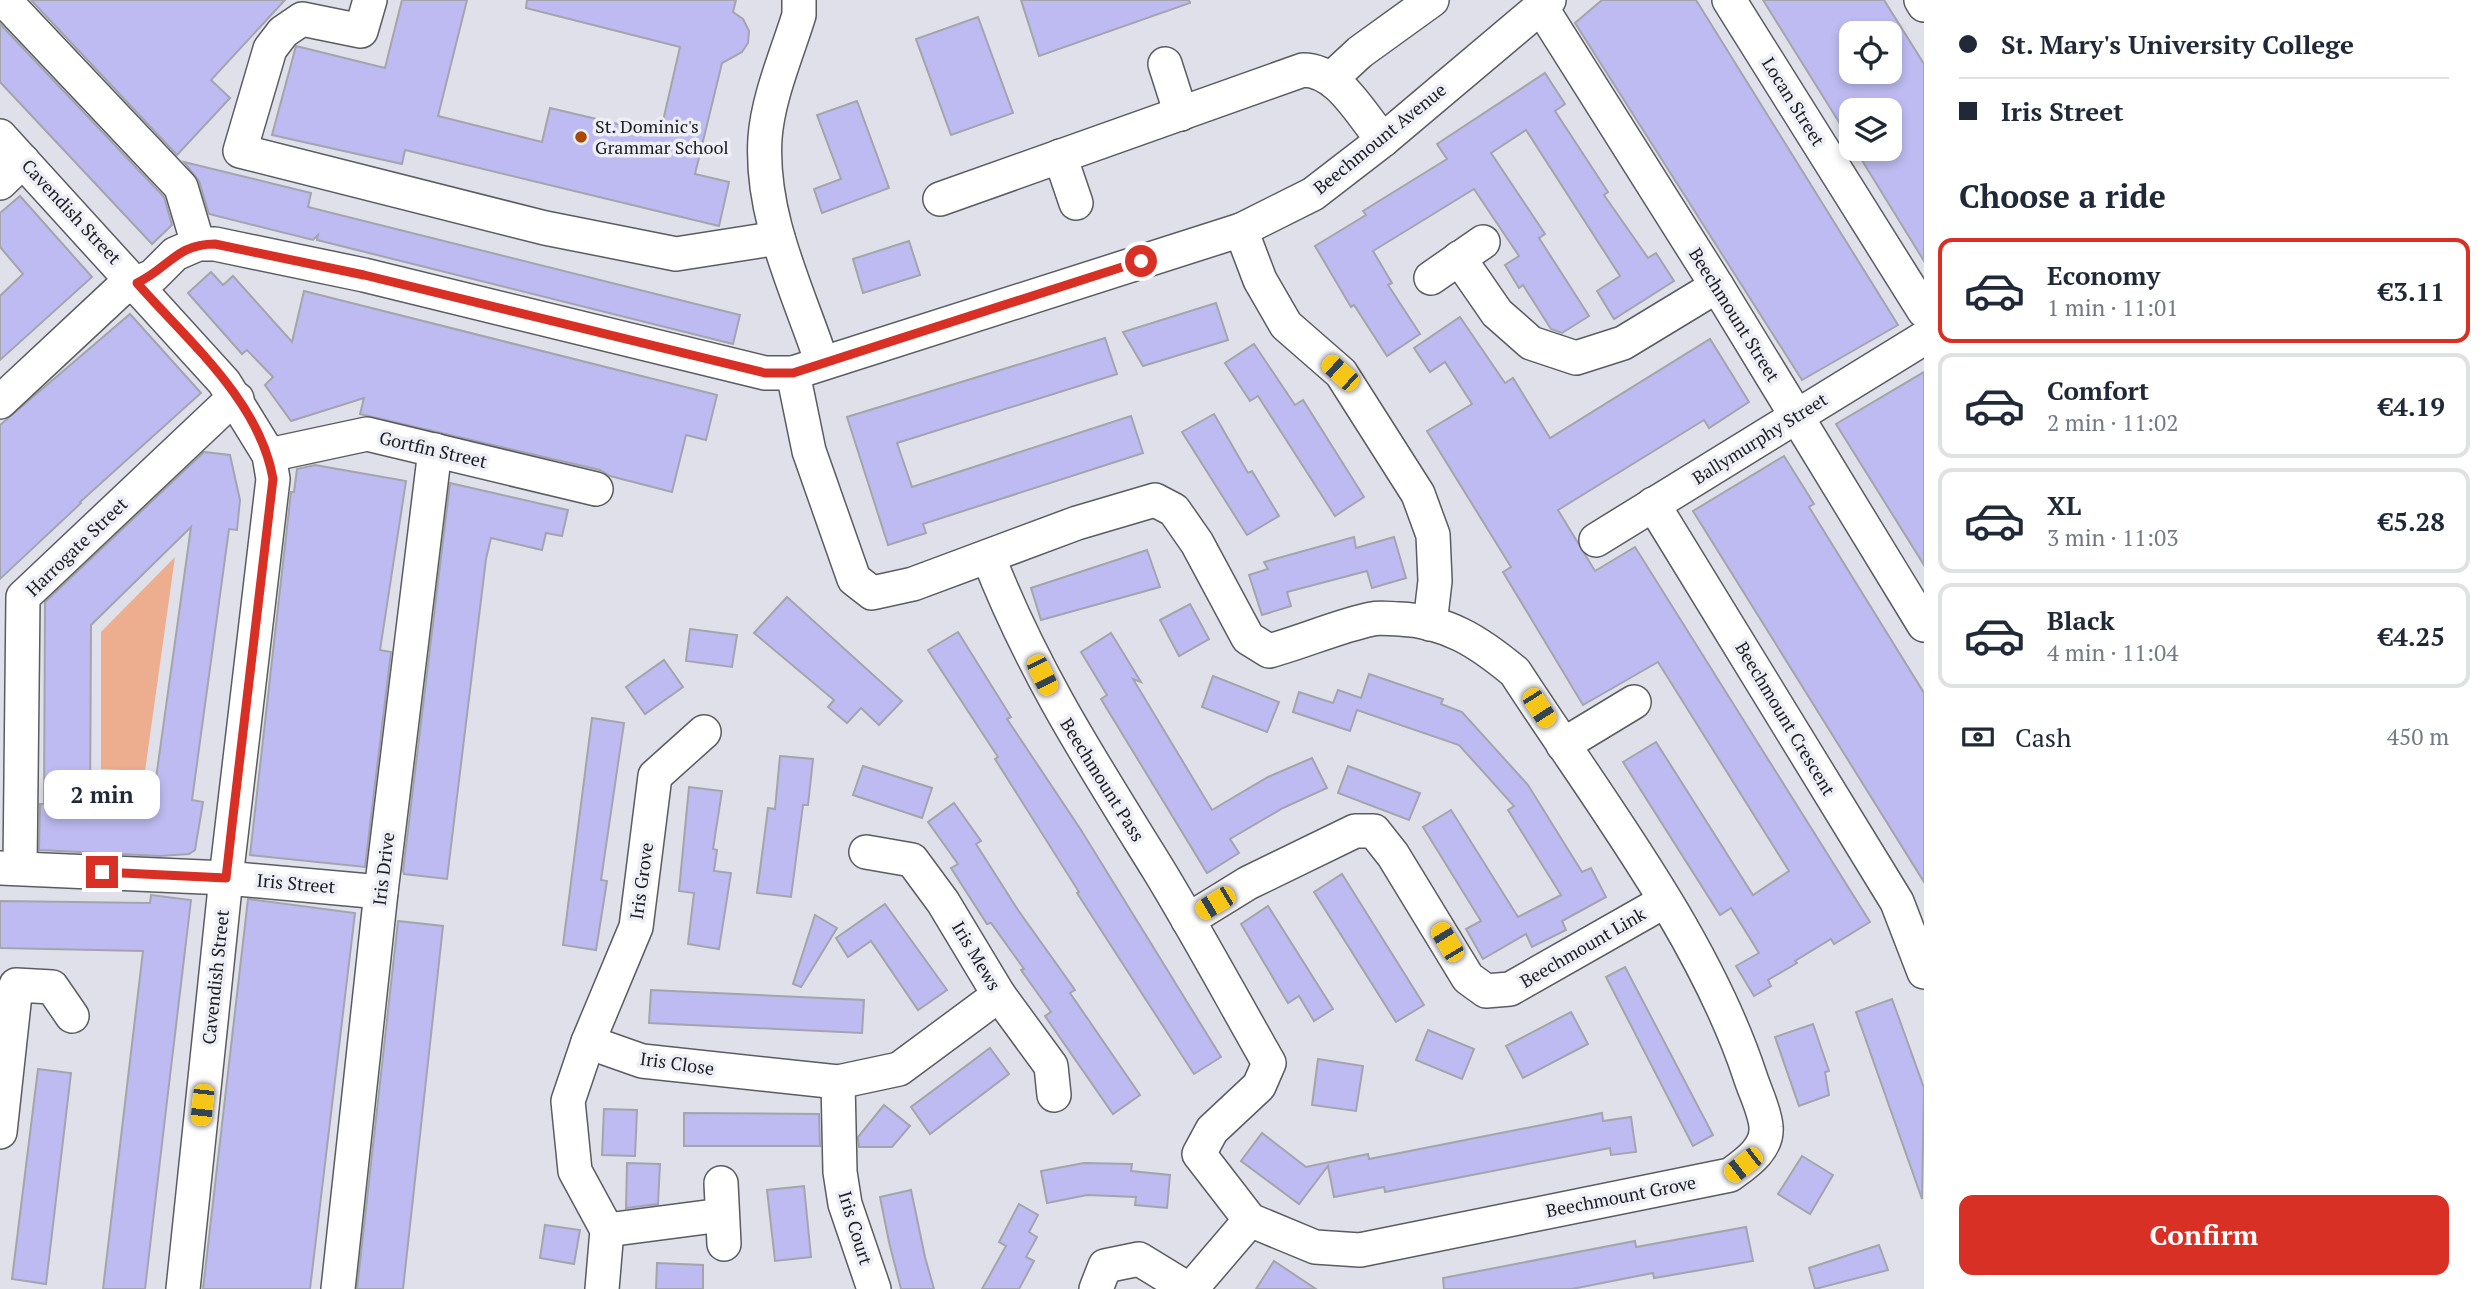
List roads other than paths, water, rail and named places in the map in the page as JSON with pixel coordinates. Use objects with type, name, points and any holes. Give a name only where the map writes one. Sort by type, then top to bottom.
[{"type":"street","points":[[4,0],[181,187],[198,244]]},
{"type":"street","points":[[370,0],[362,31],[302,19],[283,32],[270,49],[240,151],[545,228],[676,254],[778,238]]},
{"type":"street","points":[[799,0],[799,15],[765,135],[764,182],[807,368],[808,450],[854,579],[872,593],[913,584],[988,556]]},
{"type":"street","points":[[1332,78],[1360,52],[1432,0]]},
{"type":"street","name":"Locan Street","points":[[1729,0],[1924,311]]},
{"type":"street","points":[[1921,0],[1924,5]]},
{"type":"street","name":"Beechmount Avenue","points":[[807,368],[1241,230],[1313,194],[1383,140],[1545,3]]},
{"type":"street","name":"Beechmount Street","points":[[1545,3],[1924,625]]},
{"type":"street","points":[[1165,64],[1181,114]]},
{"type":"street","points":[[940,199],[1303,70],[1318,70],[1332,78],[1383,140]]},
{"type":"street","name":"Cavendish Street","points":[[0,136],[11,172],[137,283],[237,398],[269,455],[273,479],[226,878],[183,1289]]},
{"type":"street","points":[[1060,156],[1076,203]]},
{"type":"street","points":[[1241,230],[1260,280],[1286,325],[1340,373],[1418,494],[1433,536],[1435,581],[1430,624]]},
{"type":"street","points":[[0,402],[120,290],[153,276],[175,254],[198,244],[215,244],[364,275],[765,373],[807,368]]},
{"type":"street","points":[[1431,278],[1471,250],[1497,313],[1531,343],[1576,358],[1623,343],[1717,286]]},
{"type":"street","name":"Ballymurphy Street","points":[[1596,540],[1924,338]]},
{"type":"street","name":"Harrogate Street","points":[[10,868],[23,597],[237,398]]},
{"type":"street","name":"Gortfin Street","points":[[269,455],[367,434],[596,489]]},
{"type":"street","name":"Iris Drive","points":[[338,1289],[381,892],[435,450]]},
{"type":"street","name":"Beechmount Grove","points":[[988,556],[1077,523],[1155,500],[1174,510],[1197,543],[1248,638],[1269,651],[1374,618],[1451,628],[1481,644],[1515,671],[1665,901],[1706,972],[1742,1054],[1767,1128],[1757,1154],[1730,1175],[1360,1250],[1315,1247],[1251,1220]]},
{"type":"street","name":"Beechmount Crescent","points":[[1653,504],[1918,932],[1924,972]]},
{"type":"street","name":"Beechmount Pass","points":[[988,556],[1007,604],[1061,715],[1188,920],[1269,1063],[1259,1086],[1212,1130],[1199,1154],[1251,1220]]},
{"type":"street","points":[[1563,745],[1634,702]]},
{"type":"street","name":"Iris Grove","points":[[588,1042],[636,927],[655,776],[704,733]]},
{"type":"street","name":"Beechmount Link","points":[[1188,920],[1260,877],[1355,831],[1374,831],[1393,855],[1468,978],[1486,991],[1510,989],[1665,901]]},
{"type":"street","name":"Iris Mews","points":[[866,852],[912,860],[943,902],[999,995],[1051,1066],[1054,1095]]},
{"type":"street","name":"Iris Street","points":[[10,868],[226,878],[381,892]]},
{"type":"street","points":[[0,1132],[16,985],[52,987],[72,1016]]},
{"type":"street","name":"Iris Close","points":[[588,1042],[642,1061],[838,1082],[900,1069],[999,995]]},
{"type":"street","points":[[588,1042],[568,1101],[575,1171],[607,1230],[602,1289]]},
{"type":"street","name":"Iris Court","points":[[838,1082],[840,1172],[845,1204],[874,1289]]},
{"type":"street","points":[[607,1230],[723,1229],[721,1183]]},
{"type":"street","points":[[1096,1289],[1105,1266],[1139,1259],[1189,1289],[1251,1220]]},
{"type":"place","name":"St. Dominic's Grammar School","points":[[581,137]]}]
